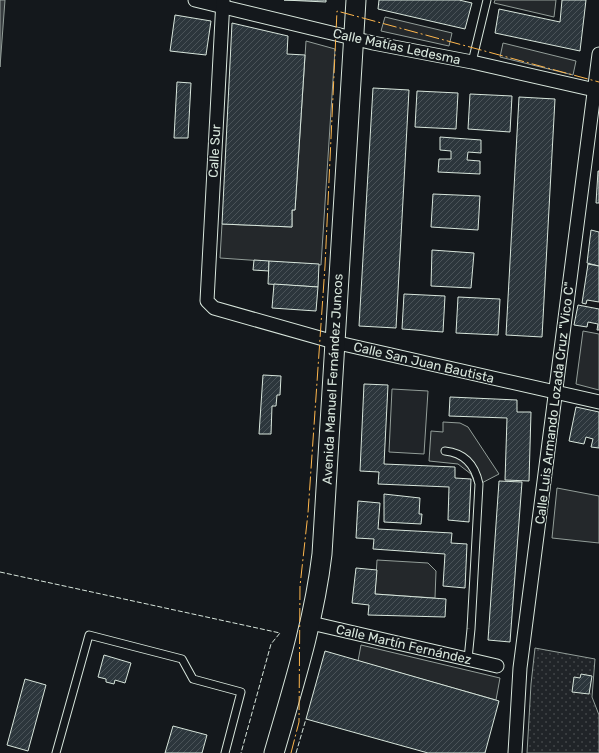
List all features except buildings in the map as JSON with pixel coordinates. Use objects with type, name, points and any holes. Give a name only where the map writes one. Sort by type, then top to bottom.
[{"type":"main road","name":"Avenida Manuel Fernández Juncos","points":[[274,753],[311,623],[318,589],[322,554],[356,0]]},
{"type":"street","name":"Calle Matías Ledesma","points":[[195,0],[223,3],[373,43],[472,62],[596,90]]},
{"type":"street","name":"Calle Sur","points":[[207,301],[223,3]]},
{"type":"street","name":"Calle Luis Armando Lozada Cruz \"Vico C\"","points":[[516,753],[520,668],[596,90],[599,54]]},
{"type":"street","name":"Calle San Juan Bautista","points":[[207,301],[214,308],[334,342],[599,402]]},
{"type":"street","name":"Calle Martín Fernández","points":[[311,623],[497,666]]},
{"type":"lane","points":[[472,62],[487,0]]},
{"type":"lane","points":[[445,451],[456,452],[467,459],[473,466],[479,484],[468,659]]},
{"type":"lane","points":[[56,753],[89,635],[182,659],[194,679],[241,692],[225,753]]},
{"type":"shaded area","points":[[0,0],[5,0],[0,67]]},
{"type":"shaded area","points":[[495,0],[556,0],[554,17],[494,3]]},
{"type":"shaded area","points":[[385,17],[452,33],[449,46],[381,31]]},
{"type":"shaded area","points":[[306,41],[335,49],[321,265],[220,258],[222,224],[292,227],[292,210],[295,210]]},
{"type":"shaded area","points":[[503,43],[576,61],[573,75],[500,57]]},
{"type":"shaded area","points":[[583,331],[599,334],[599,390],[576,384]]},
{"type":"shaded area","points":[[392,389],[428,391],[424,454],[389,452]]},
{"type":"shaded area","points":[[443,422],[460,423],[468,427],[499,474],[476,486],[471,474],[458,464],[429,461],[431,431],[443,432]]},
{"type":"shaded area","points":[[557,488],[599,496],[599,543],[552,538]]},
{"type":"shaded area","points":[[377,560],[428,563],[436,571],[435,598],[375,594]]},
{"type":"shaded area","points":[[361,645],[500,678],[496,700],[358,661]]},
{"type":"shaded area","points":[[535,648],[595,659],[592,697],[599,715],[599,753],[527,753],[531,684]]},
{"type":"fence","points":[[0,572],[280,633],[271,644],[241,753]]},
{"type":"fence","points":[[296,753],[306,719]]},
{"type":"power","points":[[291,753],[299,722],[300,586],[308,513],[325,266],[337,11],[599,82]]}]
